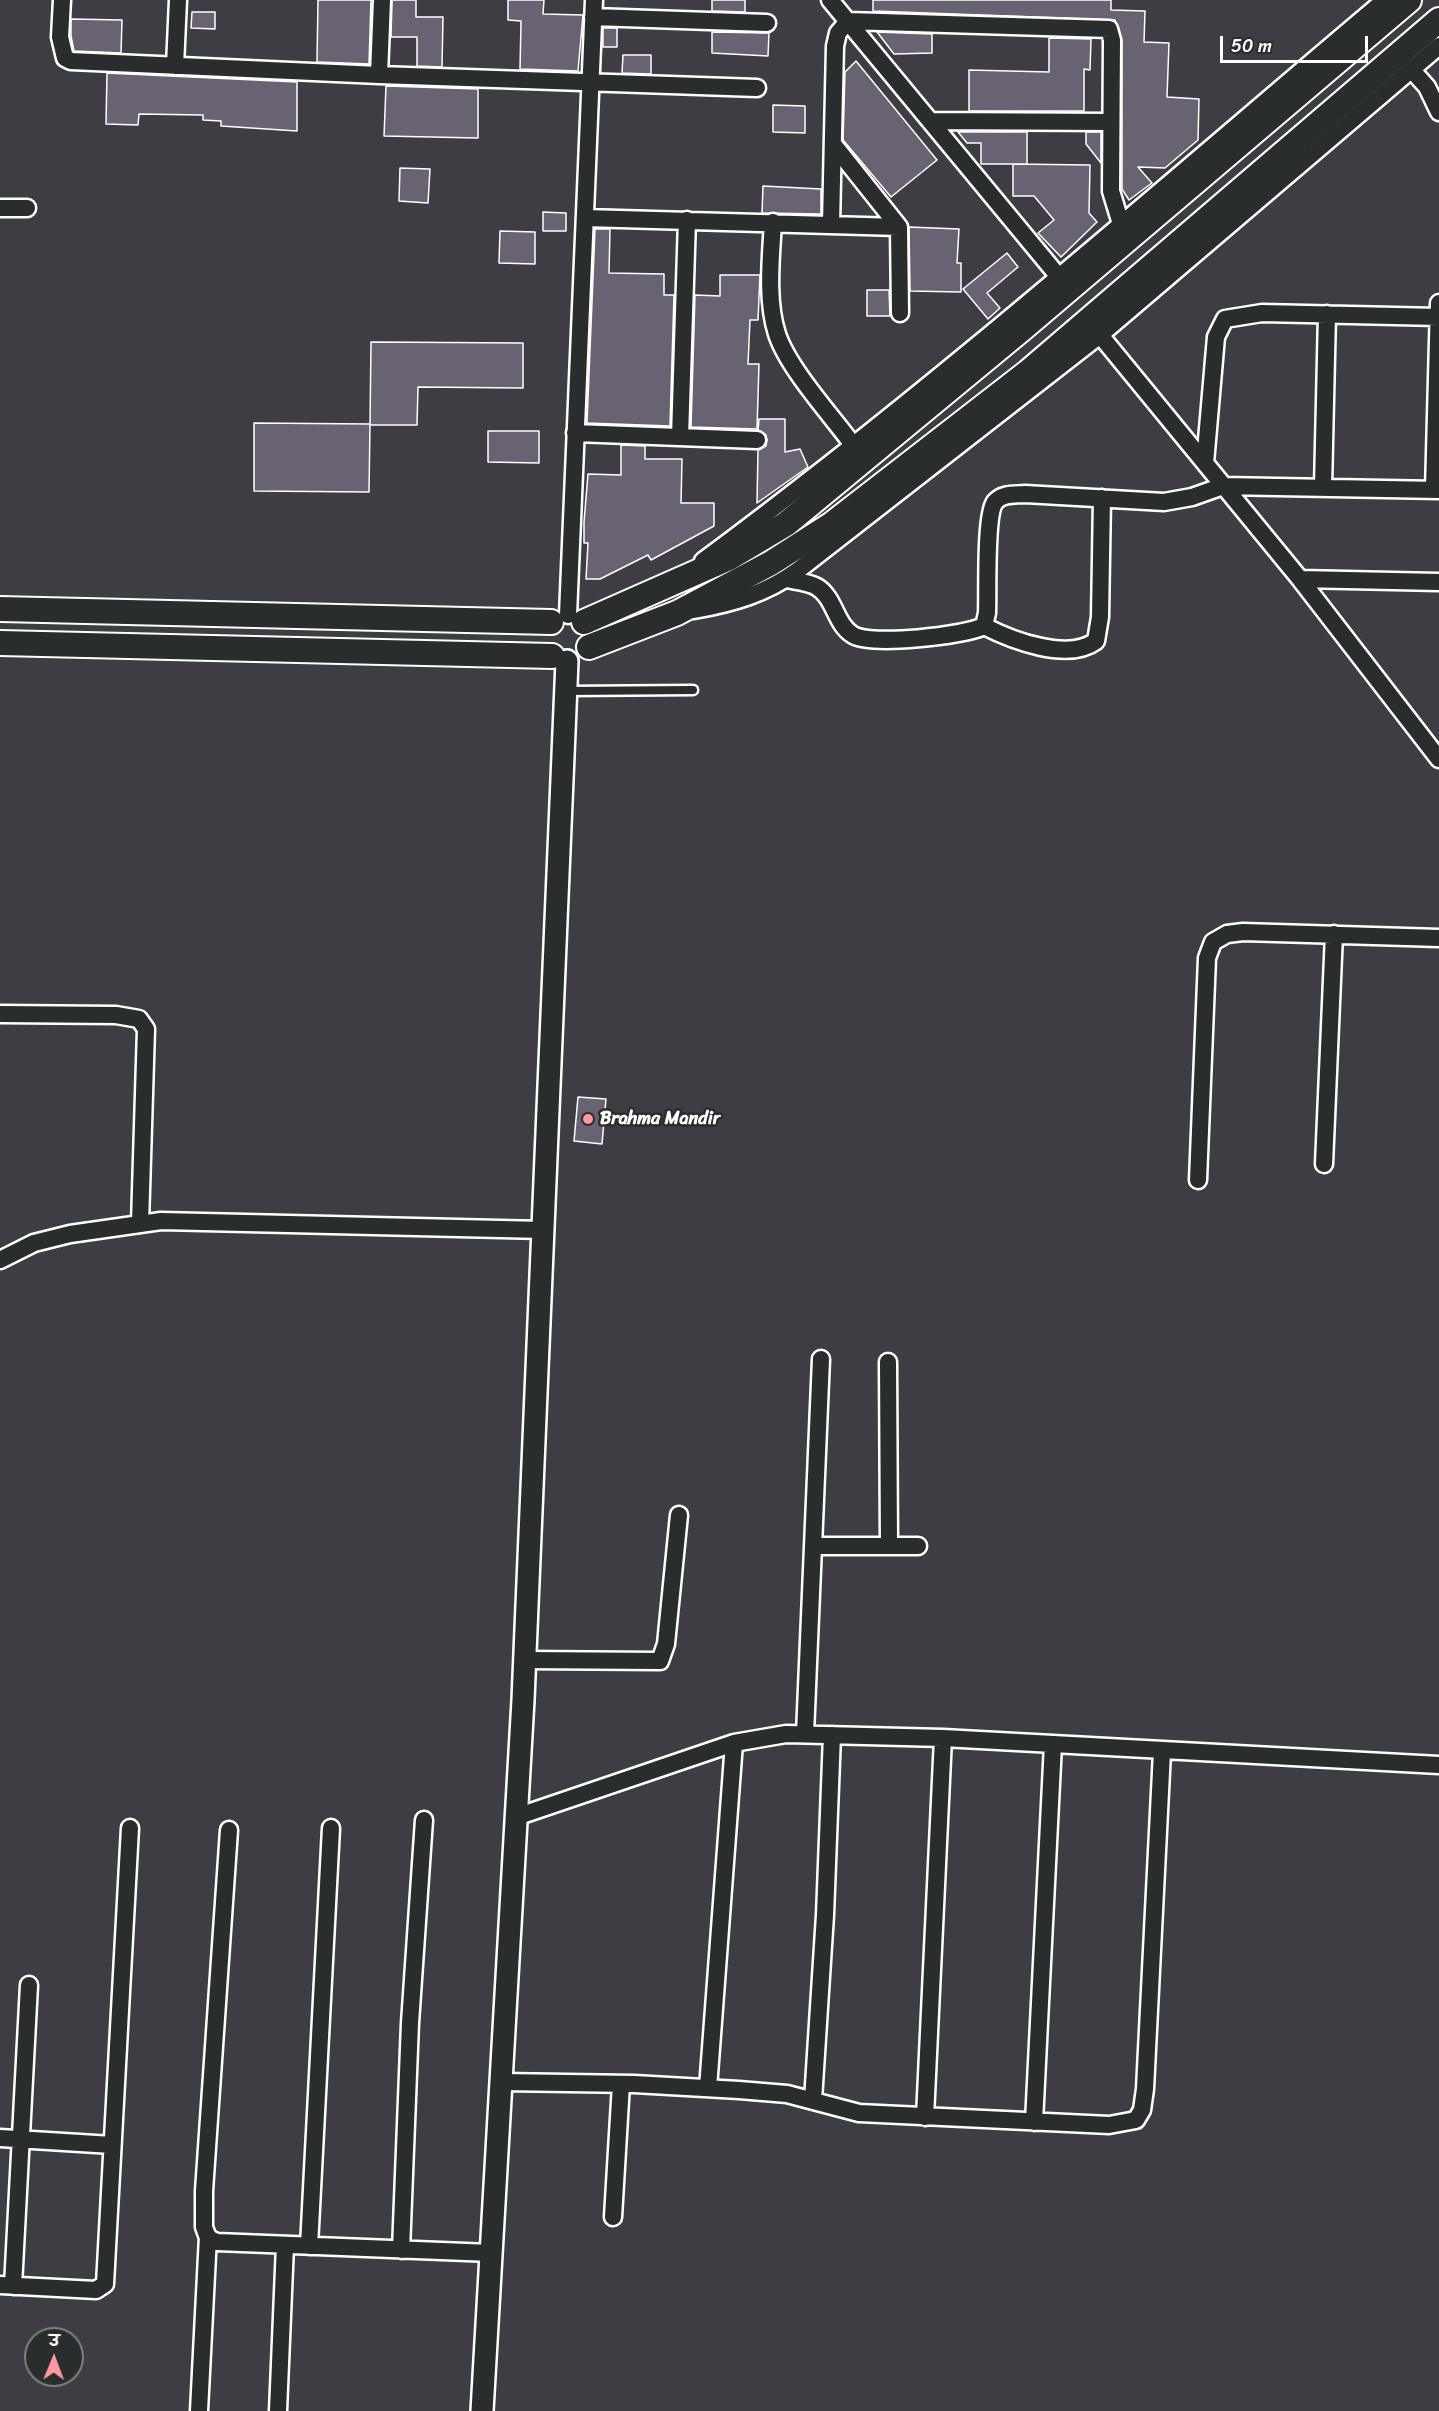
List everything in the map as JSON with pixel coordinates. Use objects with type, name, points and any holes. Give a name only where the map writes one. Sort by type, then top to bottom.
[{"type":"main road","points":[[560,658],[544,639],[568,620],[729,558],[786,524],[1022,329],[1409,0]]},
{"type":"main road","points":[[588,647],[677,613],[771,563],[832,524],[1028,372],[1439,20]]},
{"type":"main road","points":[[0,609],[568,620],[590,637],[588,647],[582,656],[560,658],[0,643]]},
{"type":"street","points":[[62,0],[60,37],[65,58],[71,61],[379,75],[757,88]]},
{"type":"street","points":[[175,66],[178,0]]},
{"type":"street","points":[[379,75],[382,0]]},
{"type":"street","points":[[830,0],[1059,277]]},
{"type":"street","points":[[681,578],[779,505],[1059,277],[1385,0]]},
{"type":"street","points":[[568,620],[589,83],[594,8],[767,23]]},
{"type":"street","points":[[848,21],[1105,27],[1109,29],[1112,40],[1111,191],[1121,224]]},
{"type":"street","points":[[831,224],[835,46],[838,33],[848,21]]},
{"type":"street","points":[[677,613],[740,602],[786,579],[1100,335],[1439,46]]},
{"type":"street","points":[[1411,69],[1427,87],[1439,112]]},
{"type":"street","points":[[930,121],[1111,122]]},
{"type":"street","points":[[833,144],[899,227],[900,313]]},
{"type":"street","points":[[0,208],[27,208]]},
{"type":"street","points":[[585,218],[899,227]]},
{"type":"street","points":[[680,437],[687,220]]},
{"type":"street","points":[[773,222],[771,271],[773,320],[777,336],[791,361],[853,445]]},
{"type":"street","points":[[984,626],[987,613],[990,519],[995,502],[1003,496],[1164,502],[1192,497],[1224,486],[1437,490],[1439,303]]},
{"type":"street","points":[[1205,463],[1216,337],[1225,319],[1263,313],[1439,317]]},
{"type":"street","points":[[1323,488],[1327,314]]},
{"type":"street","points":[[1100,335],[1300,579],[1439,759]]},
{"type":"street","points":[[575,433],[757,440]]},
{"type":"street","points":[[984,626],[1009,639],[1030,645],[1079,649],[1096,641],[1100,618],[1102,498]]},
{"type":"street","points":[[786,579],[816,586],[827,595],[845,628],[854,636],[869,638],[941,637],[972,632],[984,626]]},
{"type":"street","points":[[1300,579],[1439,582]]},
{"type":"street","points":[[482,2411],[524,1660],[566,691],[560,658]]},
{"type":"street","points":[[1198,1180],[1207,958],[1213,942],[1227,934],[1243,932],[1439,938]]},
{"type":"street","points":[[1324,1164],[1334,934]]},
{"type":"street","points":[[0,1014],[116,1015],[139,1019],[146,1029],[140,1223]]},
{"type":"street","points":[[0,1260],[34,1243],[81,1232],[161,1221],[543,1230]]},
{"type":"street","points":[[805,1734],[815,1546],[821,1359]]},
{"type":"street","points":[[888,1362],[889,1546]]},
{"type":"street","points":[[524,1660],[660,1662],[666,1644],[679,1515]]},
{"type":"street","points":[[815,1546],[918,1546]]},
{"type":"street","points":[[516,1817],[734,1743],[786,1734],[943,1738],[1162,1752],[1439,1765]]},
{"type":"street","points":[[813,2100],[825,1915],[832,1735]]},
{"type":"street","points":[[925,2117],[943,1738]]},
{"type":"street","points":[[708,2088],[734,1743]]},
{"type":"street","points":[[1034,2122],[1053,1744]]},
{"type":"street","points":[[501,2082],[621,2084],[787,2094],[859,2113],[925,2117],[1123,2124],[1136,2120],[1142,2110],[1162,1752]]},
{"type":"street","points":[[401,2250],[408,2044],[424,1820]]},
{"type":"street","points":[[29,1985],[21,2139],[7,2286],[96,2290],[103,2288],[130,1827]]},
{"type":"street","points":[[309,2246],[331,1828]]},
{"type":"street","points":[[199,2411],[208,2236],[204,2227],[204,2191],[229,1830]]},
{"type":"street","points":[[613,2217],[621,2084]]},
{"type":"street","points":[[0,2138],[112,2145]]},
{"type":"street","points":[[208,2236],[217,2242],[491,2253]]},
{"type":"street","points":[[278,2411],[285,2245]]},
{"type":"lane","points":[[566,691],[693,690]]},
{"type":"building","points":[[318,0],[371,0],[369,64],[317,62]]},
{"type":"building","points":[[392,0],[416,0],[416,17],[443,17],[442,67],[417,66],[417,37],[391,37]]},
{"type":"building","points":[[508,0],[544,0],[543,14],[583,15],[578,71],[520,69],[521,21],[508,20]]},
{"type":"building","points":[[712,0],[745,0],[745,12],[712,11]]},
{"type":"building","points":[[873,0],[1111,0],[1111,10],[1145,11],[1144,42],[1169,43],[1167,97],[1199,99],[1198,140],[1165,168],[1138,167],[1152,183],[1129,200],[1122,189],[1122,40],[1115,20],[873,11]]},
{"type":"building","points":[[192,12],[215,12],[215,29],[191,28]]},
{"type":"building","points":[[71,19],[122,20],[121,53],[74,51]]},
{"type":"building","points":[[603,28],[617,28],[617,47],[603,47]]},
{"type":"building","points":[[712,32],[769,33],[768,56],[712,53]]},
{"type":"building","points":[[877,32],[932,34],[932,53],[894,54]]},
{"type":"building","points":[[1049,38],[1091,39],[1090,70],[1084,69],[1084,111],[969,111],[969,70],[1049,72]]},
{"type":"building","points":[[623,55],[651,55],[651,74],[622,73]]},
{"type":"building","points":[[856,61],[937,160],[891,197],[843,140],[845,72]]},
{"type":"building","points":[[107,73],[297,82],[297,131],[221,126],[221,121],[203,120],[203,115],[139,114],[138,125],[106,124]]},
{"type":"building","points":[[386,86],[478,89],[478,138],[384,136]]},
{"type":"building","points":[[773,105],[805,106],[805,133],[773,132]]},
{"type":"building","points":[[958,132],[1027,132],[1027,164],[981,164],[981,143],[967,143]]},
{"type":"building","points":[[1086,132],[1101,132],[1101,163],[1086,144]]},
{"type":"building","points":[[1013,164],[1090,165],[1089,213],[1097,222],[1061,257],[1038,233],[1054,220],[1034,196],[1013,196]]},
{"type":"building","points":[[400,168],[430,169],[428,203],[399,201]]},
{"type":"building","points":[[763,186],[821,189],[821,214],[762,213]]},
{"type":"building","points":[[543,212],[566,213],[566,231],[543,231]]},
{"type":"building","points":[[909,227],[959,229],[957,263],[961,263],[961,292],[910,291]]},
{"type":"building","points":[[595,229],[610,229],[609,273],[664,274],[664,295],[674,295],[670,426],[587,423]]},
{"type":"building","points":[[500,231],[535,232],[535,264],[499,263]]},
{"type":"building","points":[[1007,253],[1018,267],[987,293],[1000,308],[988,319],[963,289]]},
{"type":"building","points":[[720,275],[760,275],[758,320],[750,320],[748,364],[759,364],[757,429],[691,427],[695,295],[720,296]]},
{"type":"building","points":[[867,290],[889,290],[890,316],[867,316]]},
{"type":"building","points":[[371,342],[523,343],[523,388],[418,387],[417,425],[370,425]]},
{"type":"building","points":[[759,419],[785,419],[785,452],[800,449],[808,467],[757,503],[758,450],[766,446],[767,440],[766,435],[758,430]]},
{"type":"building","points":[[254,423],[370,424],[369,492],[254,491]]},
{"type":"building","points":[[488,431],[539,431],[539,463],[488,462]]},
{"type":"building","points":[[621,445],[645,446],[645,459],[682,459],[681,503],[714,503],[714,526],[651,560],[648,555],[600,579],[586,579],[588,543],[584,543],[584,522],[588,474],[621,475]]},
{"type":"building","points":[[578,1097],[606,1099],[602,1144],[574,1141]]},
{"type":"place","name":"Brahma Mandir","points":[[588,1119]]}]
